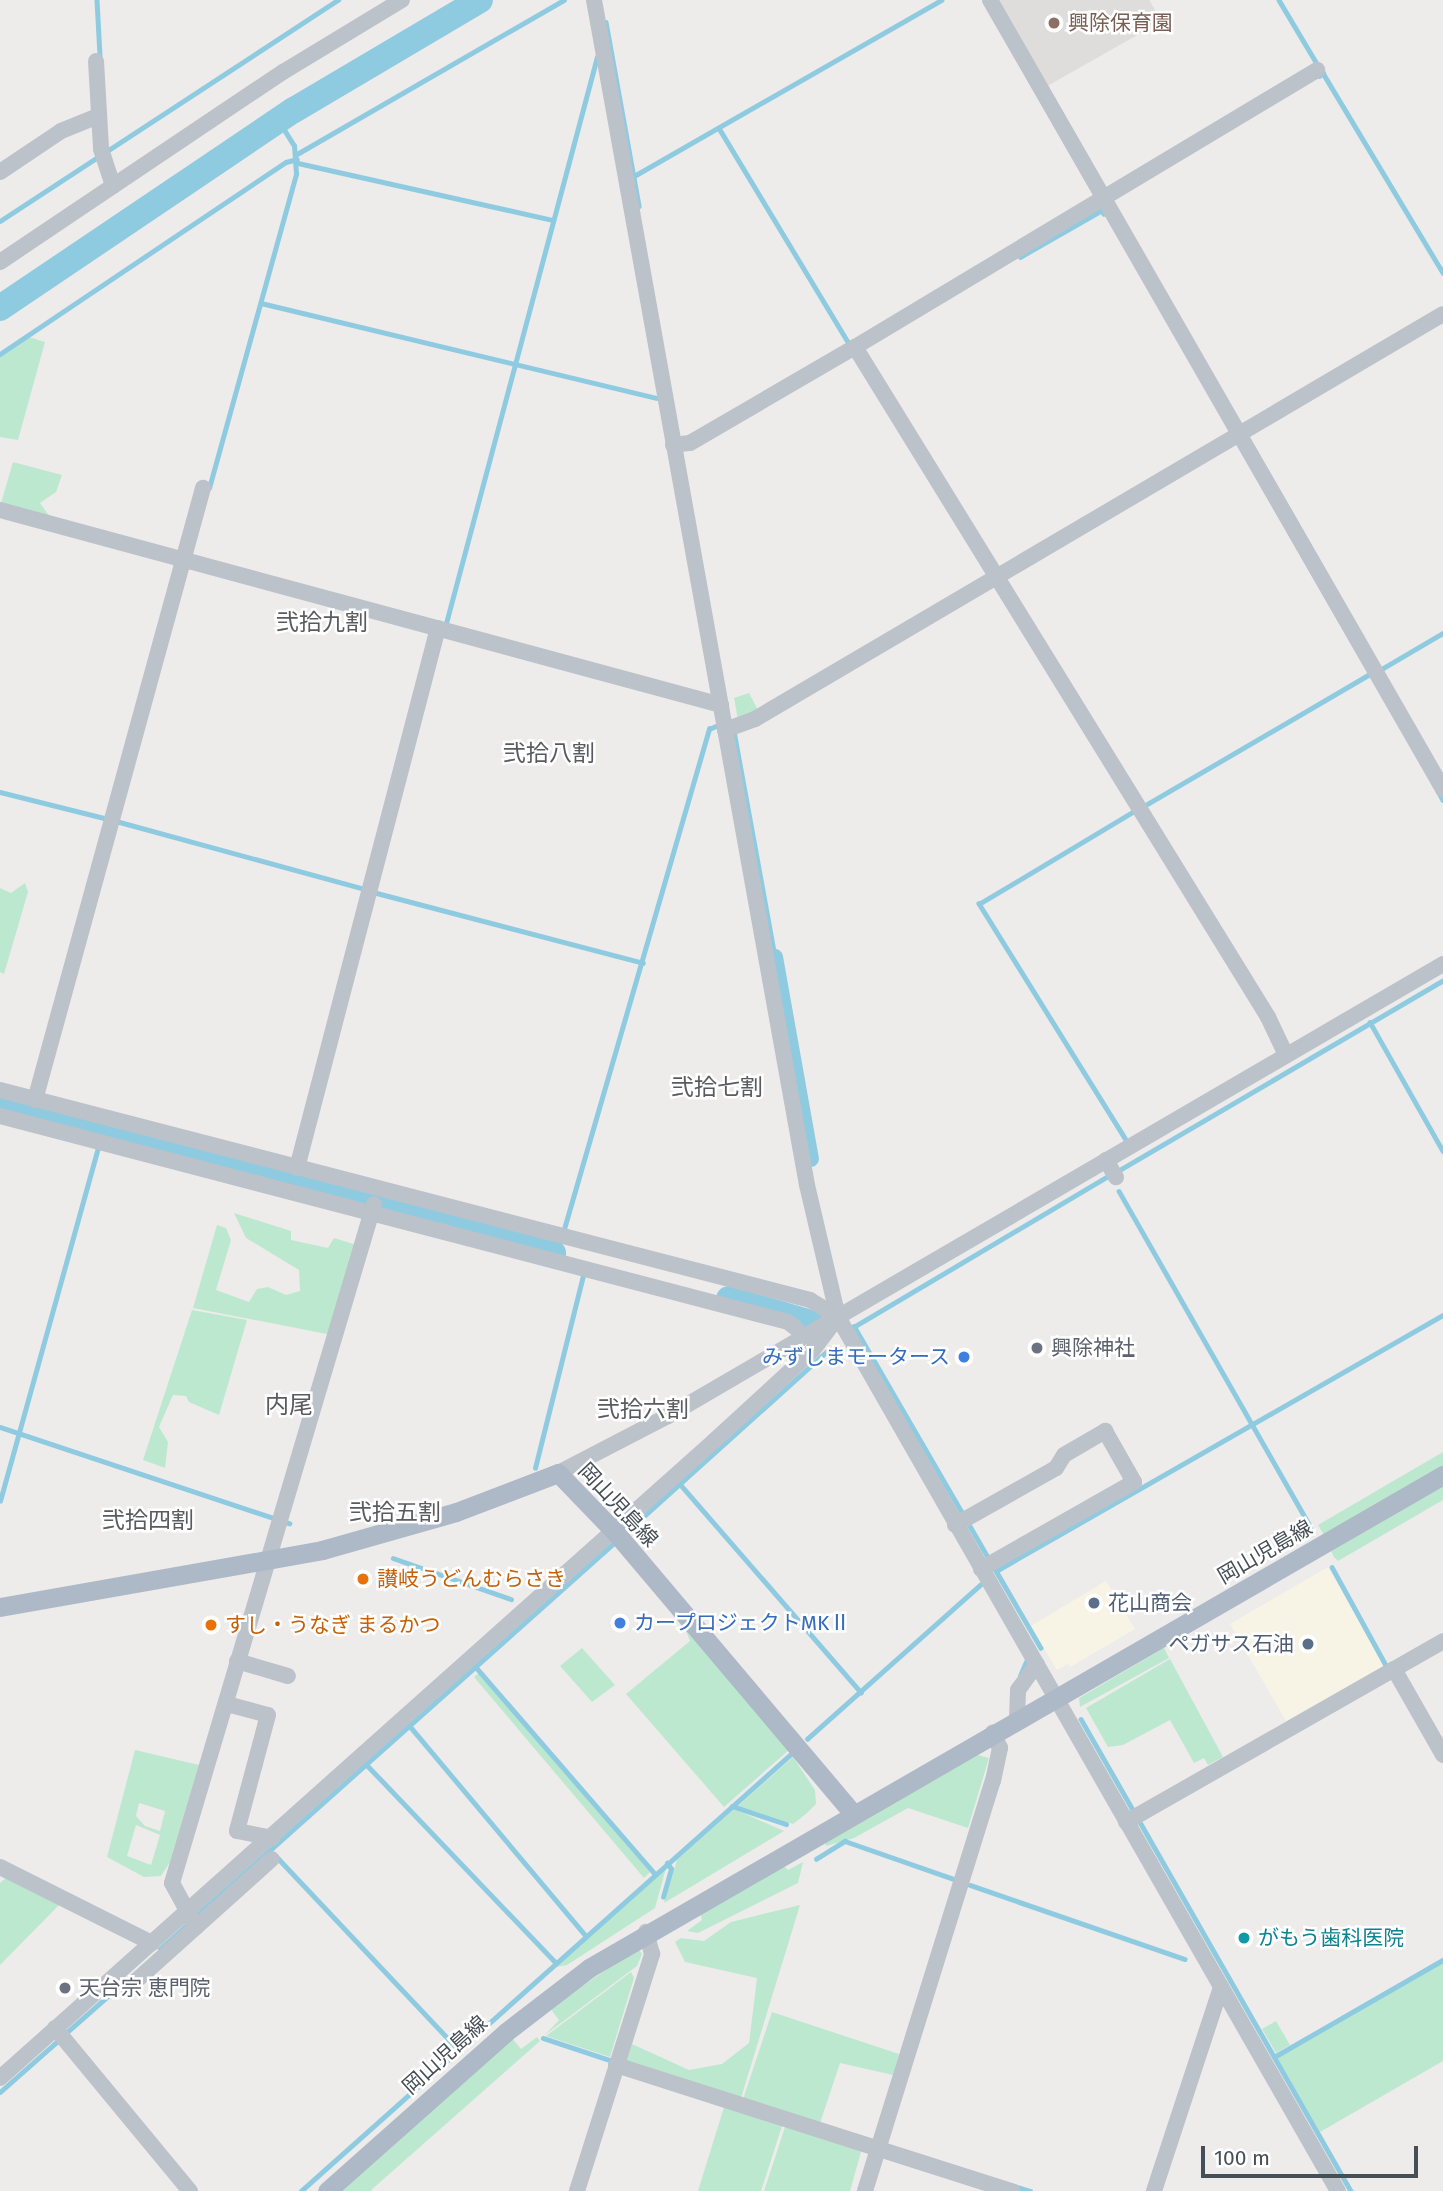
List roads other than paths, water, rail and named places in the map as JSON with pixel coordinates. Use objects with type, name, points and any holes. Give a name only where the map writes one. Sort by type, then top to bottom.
[{"type":"main road","name":"岡山児島線","points":[[0,1607],[265,1563],[456,1512],[558,1473],[618,1535],[853,1813]]},
{"type":"main road","name":"岡山児島線","points":[[327,2191],[506,2032],[646,1932],[1443,1475]]},
{"type":"street","points":[[0,262],[283,72],[402,0]]},
{"type":"street","points":[[594,0],[679,444],[720,705],[731,729],[807,1185],[838,1317],[962,1521],[1055,1697],[1132,1818],[1221,1987],[1338,2191]]},
{"type":"street","points":[[990,0],[1443,789]]},
{"type":"street","points":[[96,61],[102,154],[113,186]]},
{"type":"street","points":[[679,444],[853,348],[1103,201],[1317,70]]},
{"type":"street","points":[[0,172],[61,131],[98,116]]},
{"type":"street","points":[[731,729],[997,577],[1443,314]]},
{"type":"street","points":[[853,348],[1268,1017],[1286,1055]]},
{"type":"street","points":[[35,1100],[109,820],[203,488]]},
{"type":"street","points":[[0,510],[720,705]]},
{"type":"street","points":[[297,1168],[369,890],[442,629]]},
{"type":"street","points":[[558,1473],[668,1416],[838,1317],[1112,1169],[1286,1055],[1443,964]]},
{"type":"street","points":[[0,1090],[188,1153],[377,1206],[585,1269],[788,1322],[797,1329]]},
{"type":"street","points":[[0,1116],[100,1141],[188,1153],[240,1167],[297,1168],[377,1206],[810,1300],[838,1317]]},
{"type":"street","points":[[191,1921],[172,1883],[242,1663],[265,1563],[282,1520],[377,1206]]},
{"type":"street","points":[[128,1988],[272,1838],[618,1535],[813,1350],[838,1317]]},
{"type":"street","points":[[962,1521],[1056,1468],[1063,1455],[1105,1431],[1135,1482],[987,1565]]},
{"type":"street","points":[[1132,1818],[1443,1641]]},
{"type":"street","points":[[242,1663],[288,1676]]},
{"type":"street","points":[[1017,1719],[1018,1690],[1037,1664]]},
{"type":"street","points":[[1394,1669],[1443,1755]]},
{"type":"street","points":[[230,1705],[268,1715],[237,1831],[272,1838]]},
{"type":"street","points":[[865,2191],[993,1781],[1000,1748],[993,1733]]},
{"type":"street","points":[[0,2078],[60,2034],[152,1942],[191,1921],[272,1859]]},
{"type":"street","points":[[0,1867],[152,1942]]},
{"type":"street","points":[[577,2191],[652,1954],[646,1932]]},
{"type":"street","points":[[1154,2191],[1221,1987]]},
{"type":"street","points":[[60,2034],[190,2191]]},
{"type":"street","points":[[617,2066],[1012,2191]]},
{"type":"waterway","points":[[97,0],[100,55]]},
{"type":"waterway","points":[[0,221],[338,0]]},
{"type":"waterway","points":[[0,308],[294,110],[480,0]]},
{"type":"waterway","points":[[297,154],[564,0]]},
{"type":"waterway","points":[[634,176],[941,0]]},
{"type":"waterway","points":[[1279,0],[1319,67]]},
{"type":"waterway","points":[[606,22],[639,206]]},
{"type":"waterway","points":[[445,627],[597,57]]},
{"type":"waterway","points":[[1319,76],[1323,73],[1443,273]]},
{"type":"waterway","points":[[209,488],[296,174],[294,146],[278,120]]},
{"type":"waterway","points":[[719,128],[850,345]]},
{"type":"waterway","points":[[0,354],[286,162],[297,159]]},
{"type":"waterway","points":[[298,163],[552,220]]},
{"type":"waterway","points":[[1020,257],[1102,210],[1104,214]]},
{"type":"waterway","points":[[261,303],[656,398]]},
{"type":"waterway","points":[[1380,670],[1443,633]]},
{"type":"waterway","points":[[1144,806],[1370,674]]},
{"type":"waterway","points":[[564,1229],[709,729],[716,726]]},
{"type":"waterway","points":[[734,731],[775,957]]},
{"type":"waterway","points":[[1438,791],[1443,800]]},
{"type":"waterway","points":[[0,792],[108,819]]},
{"type":"waterway","points":[[1125,1139],[979,904],[1136,810]]},
{"type":"waterway","points":[[116,821],[364,889]]},
{"type":"waterway","points":[[373,892],[643,963]]},
{"type":"waterway","points":[[775,957],[811,1159]]},
{"type":"waterway","points":[[1118,1171],[1443,980]]},
{"type":"waterway","points":[[1370,1022],[1443,1151]]},
{"type":"waterway","points":[[0,1107],[553,1253]]},
{"type":"waterway","points":[[35,1116],[36,1112]]},
{"type":"waterway","points":[[0,1501],[102,1133]]},
{"type":"waterway","points":[[852,1328],[1110,1175]]},
{"type":"waterway","points":[[299,1185],[300,1181]]},
{"type":"waterway","points":[[1119,1191],[1310,1526]]},
{"type":"waterway","points":[[535,1468],[584,1272]]},
{"type":"waterway","points":[[729,1299],[811,1323]]},
{"type":"waterway","points":[[996,1571],[1443,1315]]},
{"type":"waterway","points":[[854,1326],[990,1561]]},
{"type":"waterway","points":[[624,1534],[827,1351]]},
{"type":"waterway","points":[[0,1427],[289,1523]]},
{"type":"waterway","points":[[680,1484],[861,1692]]},
{"type":"waterway","points":[[196,1916],[615,1542]]},
{"type":"waterway","points":[[393,1558],[511,1599]]},
{"type":"waterway","points":[[1332,1567],[1387,1667]]},
{"type":"waterway","points":[[995,1569],[1041,1648]]},
{"type":"waterway","points":[[807,1739],[980,1585]]},
{"type":"waterway","points":[[1020,1676],[1026,1662]]},
{"type":"waterway","points":[[475,1666],[655,1874]]},
{"type":"waterway","points":[[1081,1719],[1351,2191]]},
{"type":"waterway","points":[[409,1725],[586,1936]]},
{"type":"waterway","points":[[301,2191],[792,1753]]},
{"type":"waterway","points":[[366,1764],[556,1963]]},
{"type":"waterway","points":[[732,1806],[786,1824]]},
{"type":"waterway","points":[[816,1859],[845,1841],[957,1880]]},
{"type":"waterway","points":[[277,1857],[459,2050]]},
{"type":"waterway","points":[[663,1897],[671,1869],[667,1863]]},
{"type":"waterway","points":[[970,1885],[1185,1959]]},
{"type":"waterway","points":[[160,1949],[190,1922]]},
{"type":"waterway","points":[[1274,2057],[1443,1960]]},
{"type":"waterway","points":[[66,2033],[125,1981]]},
{"type":"waterway","points":[[543,2038],[613,2061]]},
{"type":"waterway","points":[[0,2092],[60,2039]]},
{"type":"waterway","points":[[1014,2186],[1030,2191]]},
{"type":"place","name":"興除保育園","points":[[1054,23]]},
{"type":"place","name":"興除神社","points":[[1037,1348]]},
{"type":"place","name":"みずしまモータース","points":[[964,1357]]},
{"type":"place","name":"讃岐うどんむらさき","points":[[363,1579]]},
{"type":"place","name":"花山商会","points":[[1094,1603]]},
{"type":"place","name":"カープロジェクトMKⅡ","points":[[620,1623]]},
{"type":"place","name":"すし・うなぎ まるかつ","points":[[211,1625]]},
{"type":"place","name":"ペガサス石油","points":[[1308,1644]]},
{"type":"place","name":"がもう歯科医院","points":[[1244,1938]]},
{"type":"place","name":"天台宗 恵門院","points":[[65,1988]]},
{"type":"district","name":"弐拾九割","points":[[322,622]]},
{"type":"district","name":"弐拾八割","points":[[549,753]]},
{"type":"district","name":"弐拾七割","points":[[717,1087]]},
{"type":"district","name":"内尾","points":[[289,1406]]},
{"type":"district","name":"弐拾六割","points":[[643,1409]]},
{"type":"district","name":"弐拾五割","points":[[395,1512]]},
{"type":"district","name":"弐拾四割","points":[[148,1520]]}]
